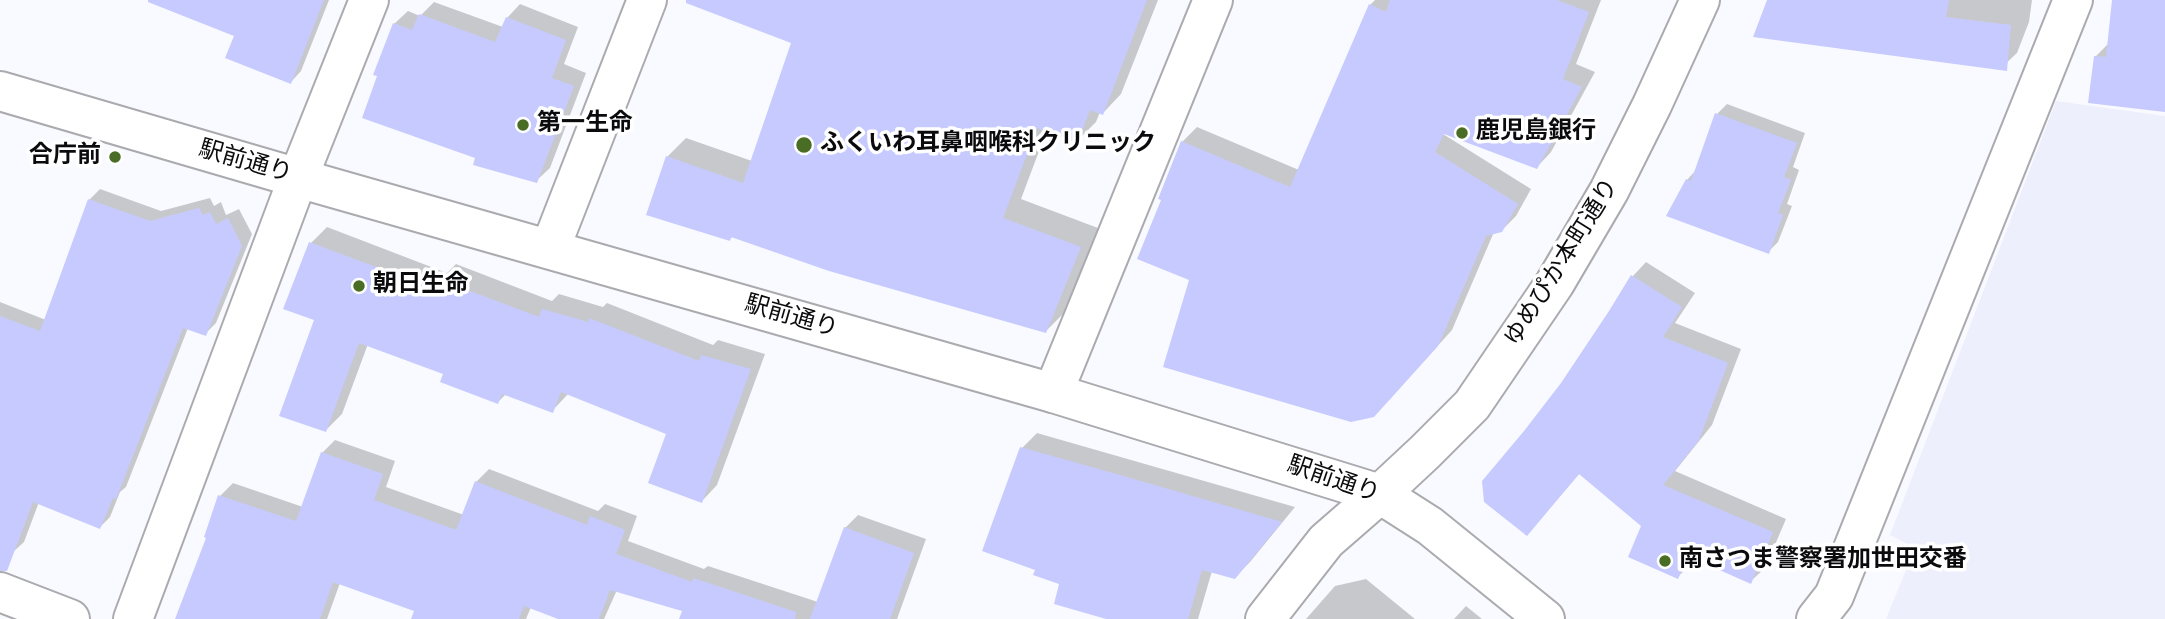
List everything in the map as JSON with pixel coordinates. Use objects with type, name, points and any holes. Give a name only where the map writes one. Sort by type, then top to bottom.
[{"type":"street","points":[[134,619],[298,178],[369,0]]},
{"type":"street","points":[[550,249],[647,0]]},
{"type":"street","points":[[1053,393],[1213,0]]},
{"type":"street","name":"ゆめぴか本町通り","points":[[1265,619],[1326,541],[1380,494],[1472,405],[1555,283],[1609,191],[1700,0]]},
{"type":"street","points":[[1816,619],[1834,596],[2073,0]]},
{"type":"street","name":"駅前通り","points":[[0,90],[298,178],[1053,393],[1380,494],[1430,526],[1545,619]]},
{"type":"street","points":[[0,592],[70,619]]},
{"type":"shaded area","points":[[2056,101],[2165,116],[2165,619],[1886,619],[1915,548],[1890,535]]},
{"type":"building","points":[[148,0],[324,0],[291,84],[225,58],[234,36]]},
{"type":"building","points":[[686,0],[1147,0],[1103,115],[1090,110],[1077,143],[1037,128],[1003,218],[1081,247],[1046,333],[829,271],[731,237],[730,241],[646,215],[666,156],[743,183],[791,43],[686,3]]},
{"type":"building","points":[[1390,0],[1557,0],[1589,12],[1563,79],[1582,87],[1537,169],[1444,134],[1435,152],[1518,204],[1502,232],[1486,236],[1438,346],[1374,417],[1351,422],[1163,367],[1189,280],[1137,259],[1181,141],[1290,187],[1369,4],[1386,12]]},
{"type":"building","points":[[1767,0],[1949,0],[1946,17],[2011,25],[2007,71],[1753,37]]},
{"type":"building","points":[[2112,0],[2165,0],[2165,112],[2088,103],[2094,56],[2106,57]]},
{"type":"building","points":[[419,14],[495,42],[506,17],[566,40],[552,78],[574,86],[537,183],[473,165],[475,158],[362,118],[377,76],[373,75],[393,23],[412,30]]},
{"type":"building","points":[[1715,113],[1797,143],[1784,177],[1791,180],[1778,213],[1783,215],[1769,254],[1666,216],[1686,179],[1691,181]]},
{"type":"building","points":[[88,199],[150,221],[199,208],[203,215],[210,212],[216,224],[228,218],[242,246],[206,336],[183,328],[116,499],[113,498],[100,529],[33,502],[7,571],[0,571],[0,316],[40,331]]},
{"type":"building","points":[[309,242],[435,289],[438,279],[539,317],[542,309],[588,322],[589,318],[699,361],[701,355],[751,369],[702,503],[648,483],[666,434],[561,392],[553,413],[502,394],[498,404],[440,382],[443,374],[359,343],[326,432],[279,416],[314,320],[283,309]]},
{"type":"building","points":[[1631,275],[1682,307],[1663,337],[1728,363],[1699,440],[1663,485],[1773,532],[1751,584],[1688,556],[1678,579],[1628,557],[1641,526],[1579,474],[1527,536],[1484,502],[1482,481],[1561,383]]},
{"type":"building","points":[[1020,447],[1282,522],[1235,579],[1202,570],[1188,619],[1106,619],[1054,604],[1059,584],[1033,575],[1035,570],[982,551]]},
{"type":"building","points":[[321,452],[383,474],[374,500],[456,530],[475,481],[587,525],[590,516],[625,530],[616,554],[692,582],[693,578],[796,612],[795,619],[679,619],[682,611],[610,590],[599,619],[558,619],[524,606],[519,619],[411,619],[414,611],[333,582],[320,619],[175,619],[206,538],[204,537],[218,495],[296,521]]},
{"type":"building","points":[[844,527],[914,553],[890,619],[810,619]]},
{"type":"place","name":"第一生命","points":[[523,125]]},
{"type":"place","name":"鹿児島銀行","points":[[1462,133]]},
{"type":"place","name":"ふくいわ耳鼻咽喉科クリニック","points":[[804,145]]},
{"type":"place","name":"合庁前","points":[[115,157]]},
{"type":"place","name":"朝日生命","points":[[359,286]]},
{"type":"place","name":"南さつま警察署加世田交番","points":[[1665,561]]}]
